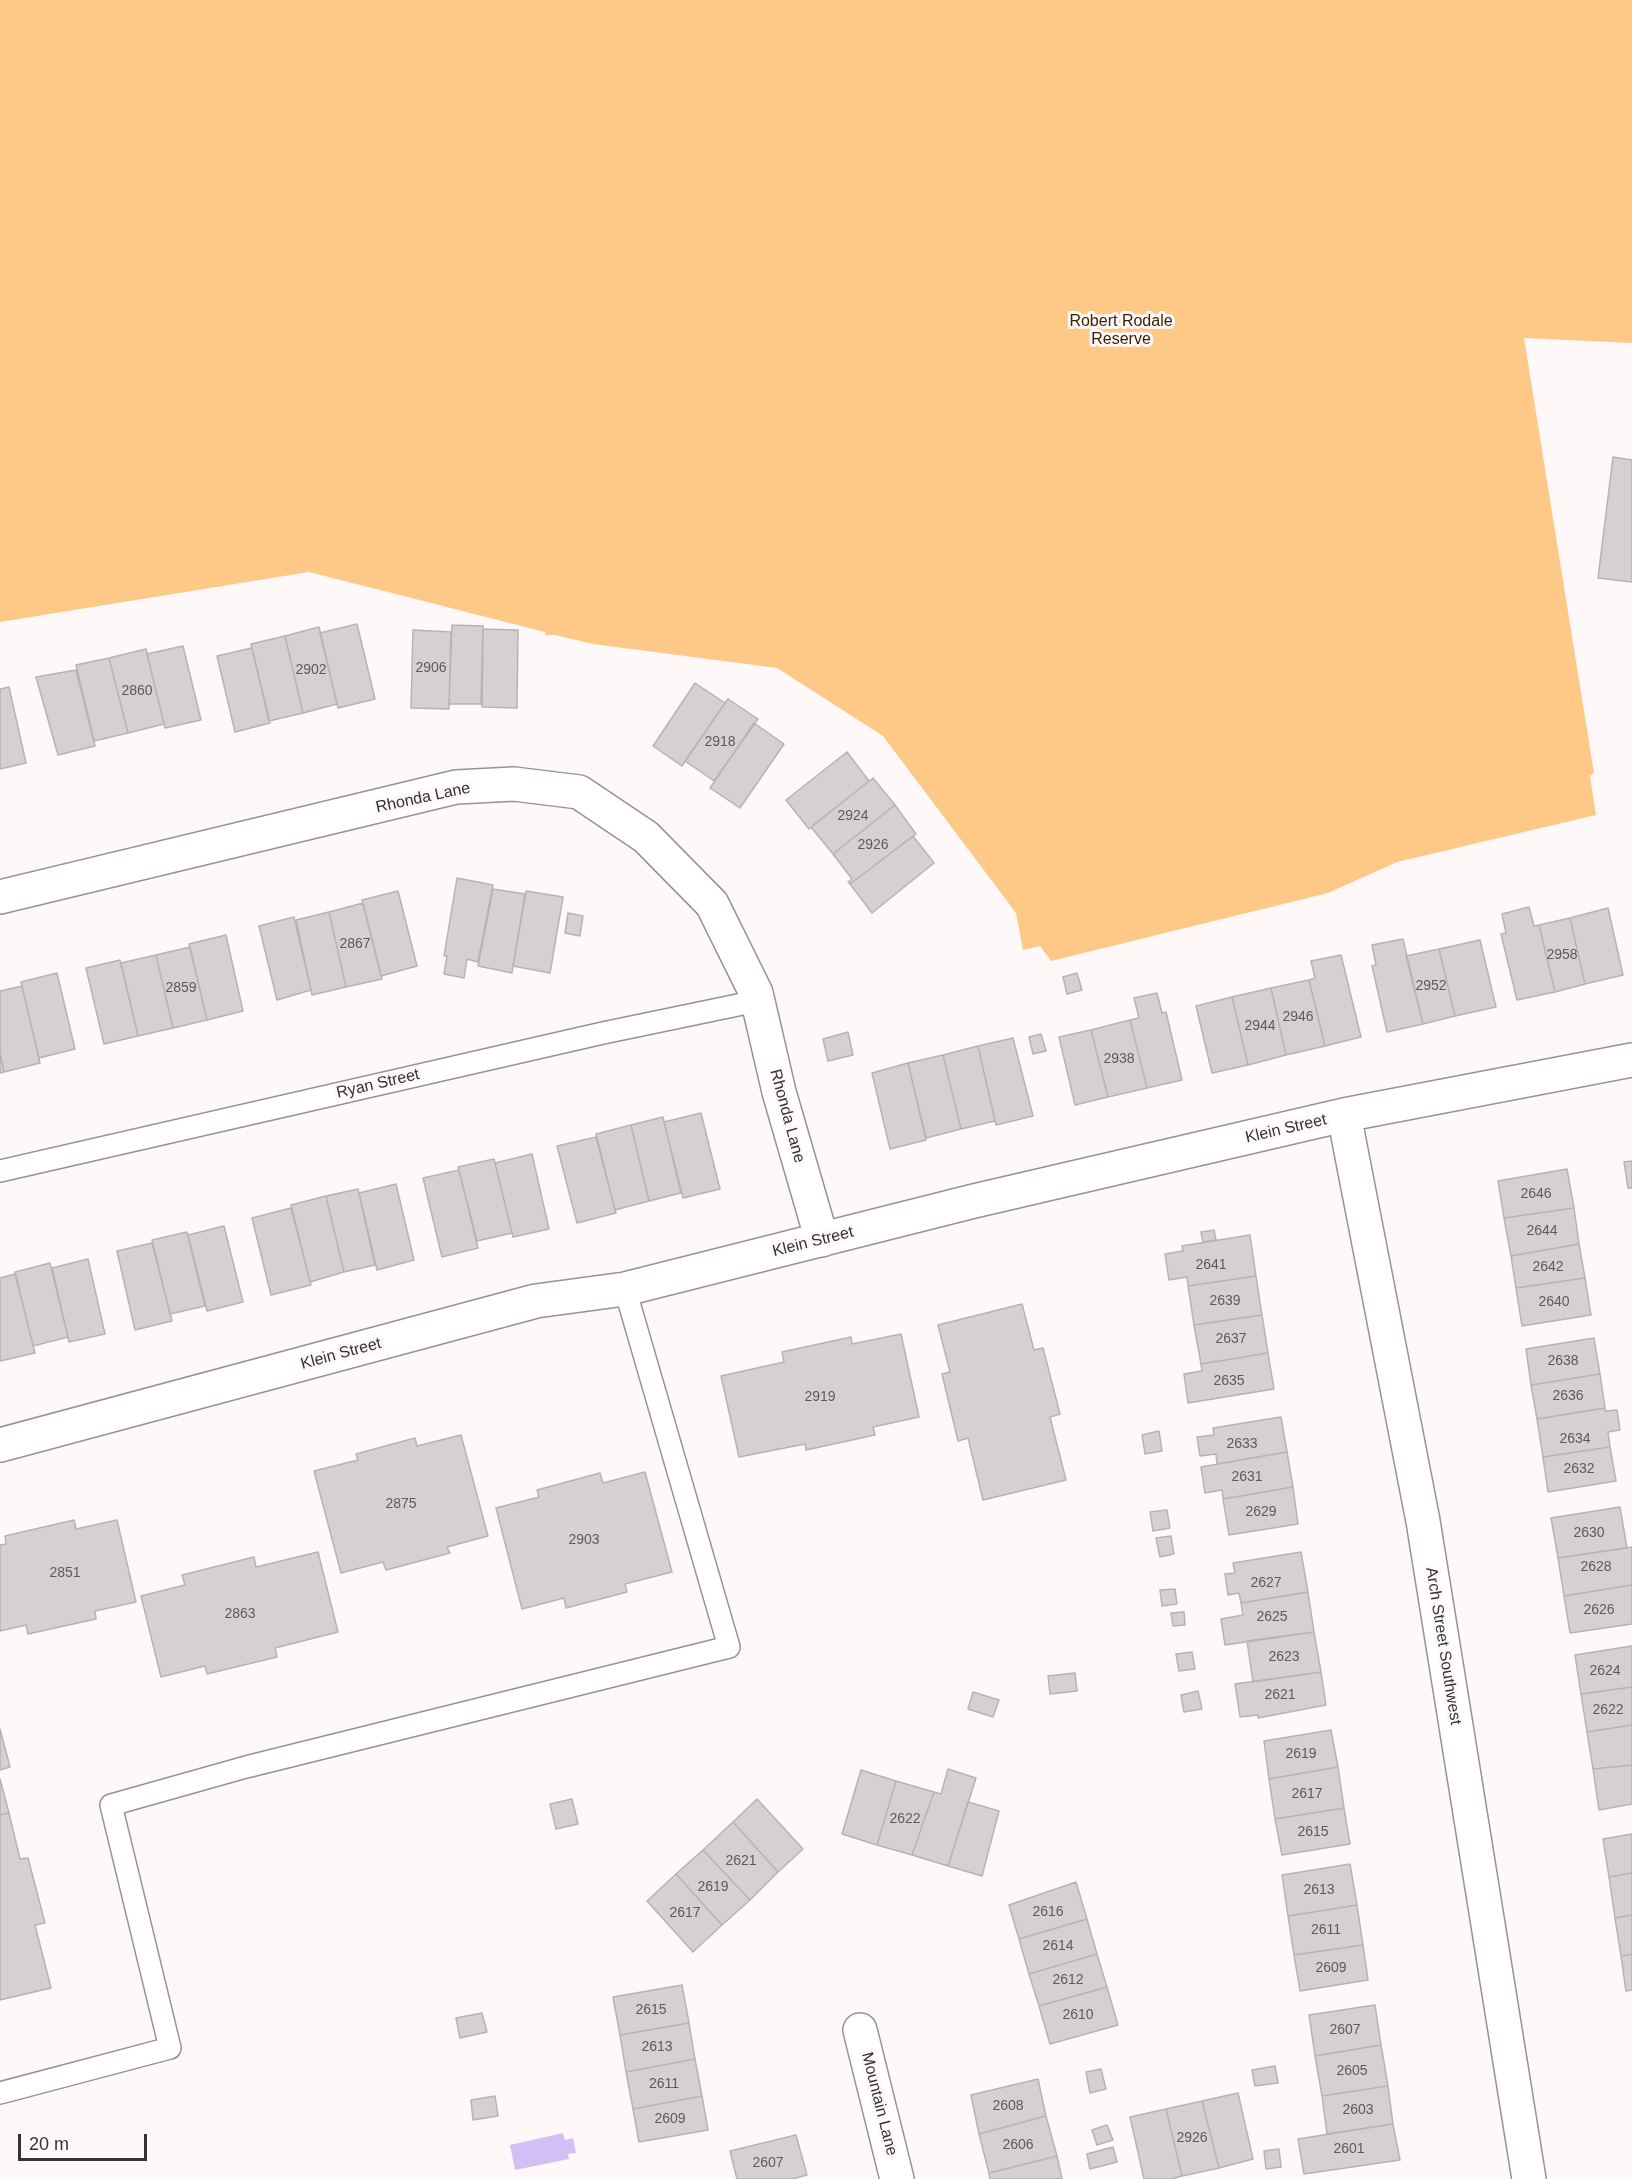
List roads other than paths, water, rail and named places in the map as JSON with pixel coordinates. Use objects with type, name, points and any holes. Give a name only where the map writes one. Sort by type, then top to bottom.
[{"type":"street","name":"Rhonda Lane","points":[[0,897],[456,788],[513,784],[579,792],[646,837],[712,904],[756,993],[779,1092],[822,1240]]},
{"type":"street","name":"Klein Street","points":[[0,1445],[536,1301],[625,1288],[974,1201],[1344,1115],[1632,1060]]},
{"type":"street","name":"Arch Street Southwest","points":[[1344,1115],[1423,1521],[1529,2179]]},
{"type":"street","name":"Mountain Lane","points":[[860,2030],[897,2179]]},
{"type":"lane","name":"Ryan Street","points":[[0,1171],[603,1033],[757,1001]]},
{"type":"lane","points":[[0,2093],[170,2048],[111,1805],[246,1767],[729,1647],[625,1288]]},
{"type":"park label","name":"Robert Rodale Reserve","points":[[1121,331]]}]
